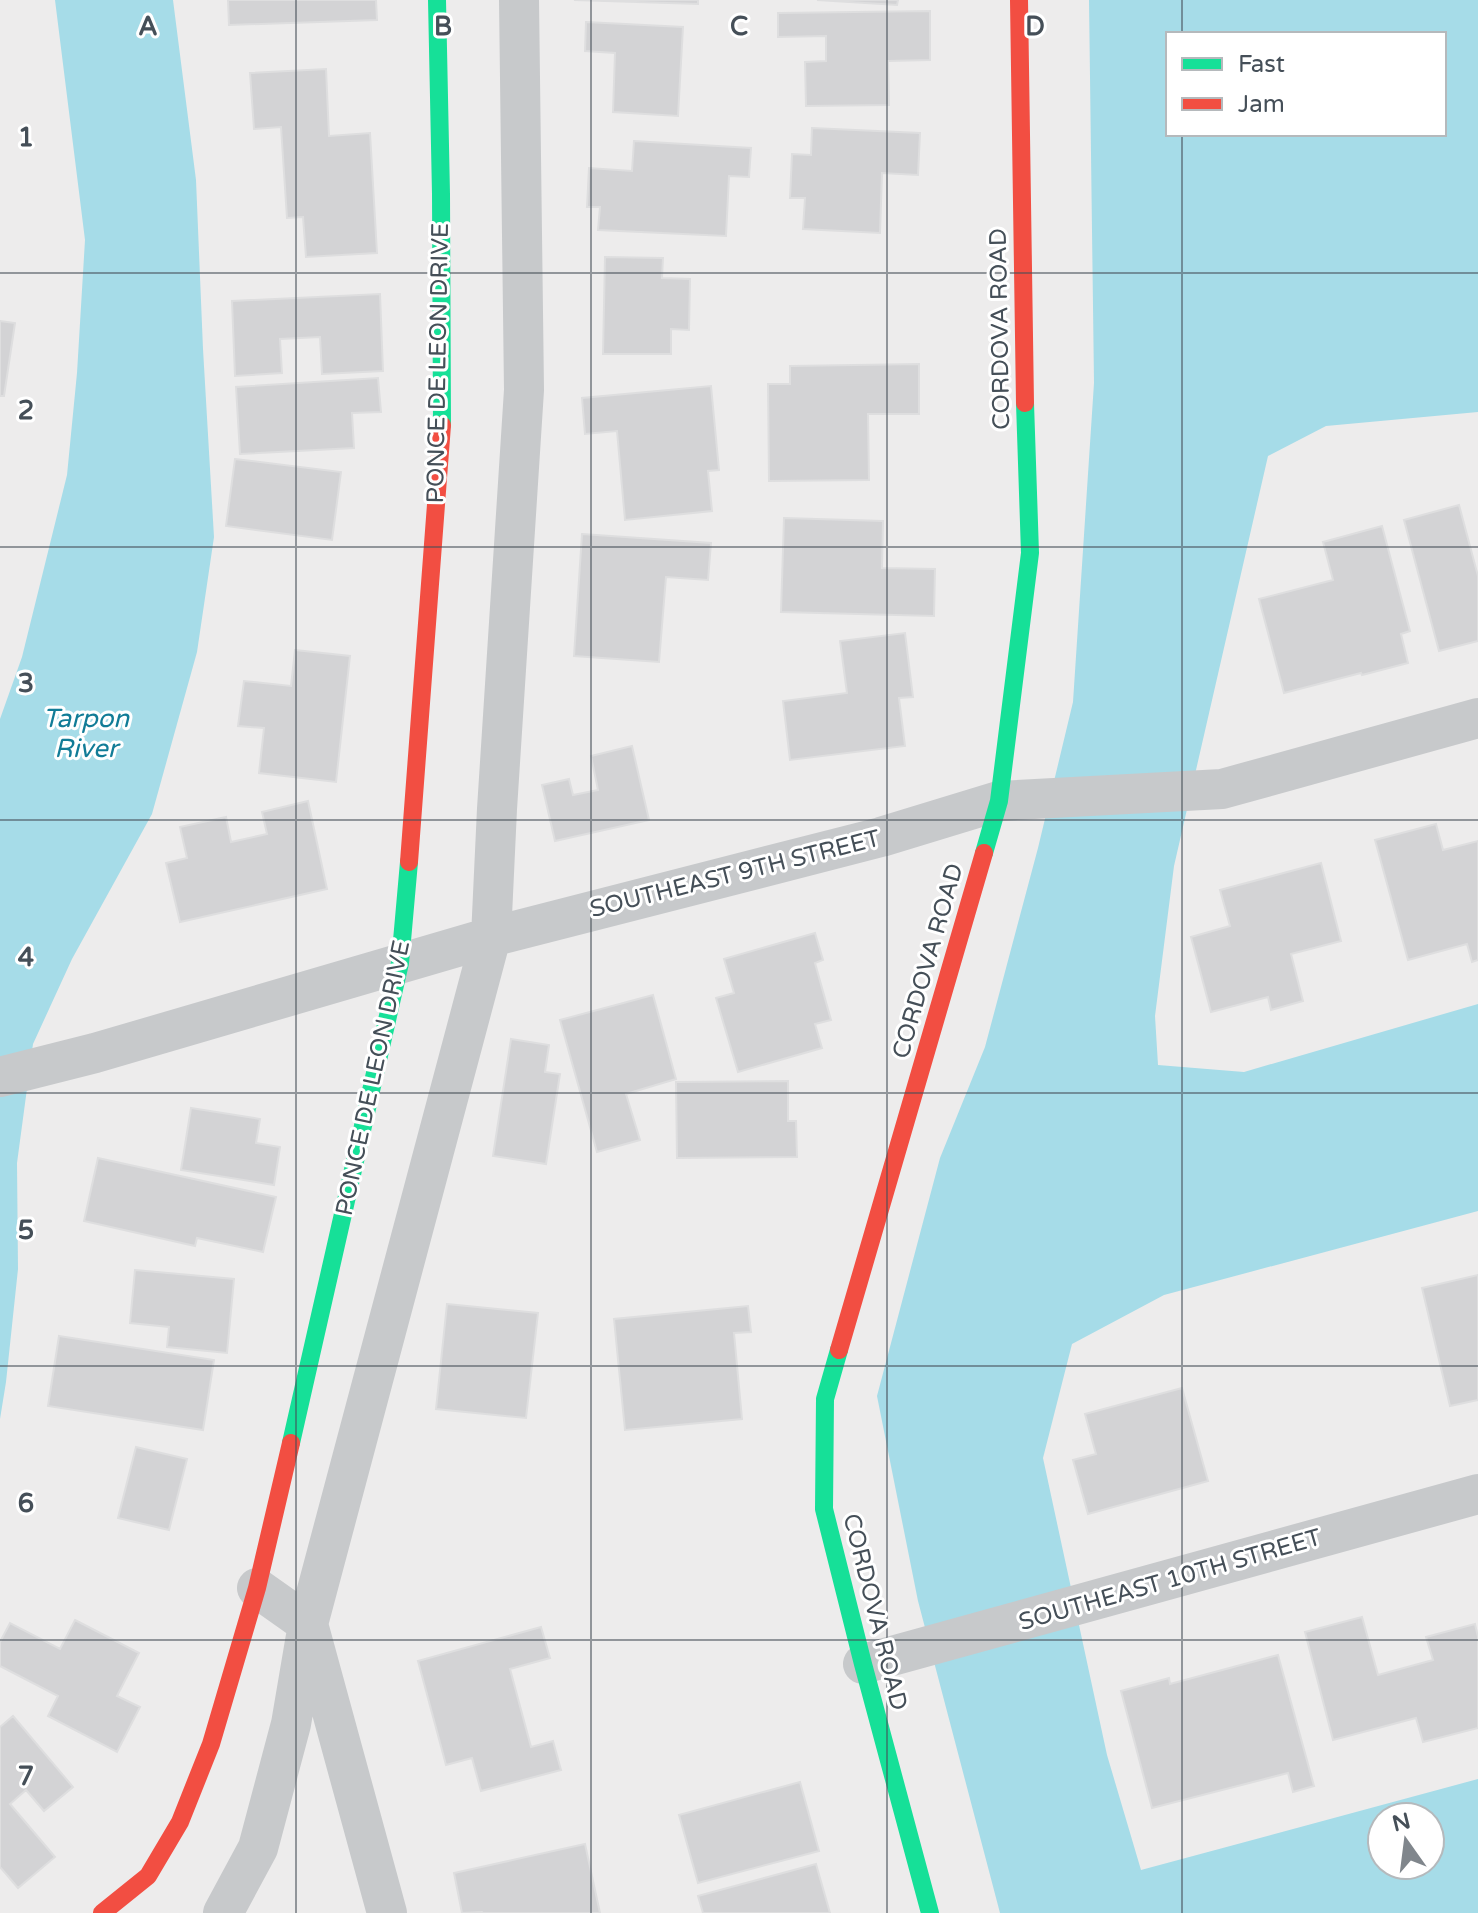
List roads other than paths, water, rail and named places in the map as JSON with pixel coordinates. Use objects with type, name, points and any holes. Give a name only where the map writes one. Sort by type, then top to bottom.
[{"type":"street","name":"PONCE DE LEON DRIVE","points":[[102,1913],[148,1876],[180,1822],[211,1744],[257,1588],[400,963],[442,433],[437,0]]},
{"type":"street","points":[[223,1913],[258,1848],[291,1724],[308,1624],[491,937],[524,390],[519,0]]},
{"type":"street","name":"CORDOVA ROAD","points":[[930,1913],[824,1509],[825,1399],[999,801],[1030,553],[1019,0]]},
{"type":"street","name":"SOUTHEAST 9TH STREET","points":[[0,1077],[95,1053],[491,937],[881,837],[999,801],[1222,789],[1478,718]]},
{"type":"street","name":"SOUTHEAST 10TH STREET","points":[[863,1664],[1478,1494]]},
{"type":"street","points":[[257,1588],[308,1624],[387,1913]]},
{"type":"water","name":"Tarpon River","points":[[55,0],[173,0],[196,180],[214,537],[197,652],[152,814],[72,959],[33,1044],[17,1163],[18,1269],[0,1419],[0,719],[22,657],[67,475],[85,240]]},
{"type":"water","points":[[1089,0],[1478,0],[1478,412],[1326,426],[1268,456],[1174,866],[1155,1016],[1158,1065],[1244,1072],[1478,1004],[1478,1211],[1164,1295],[1072,1344],[1043,1458],[1107,1755],[1141,1870],[1366,1809],[1366,1881],[1446,1881],[1446,1801],[1397,1801],[1478,1779],[1478,1913],[1000,1913],[918,1601],[877,1396],[940,1158],[985,1047],[1073,702],[1094,383]]}]
